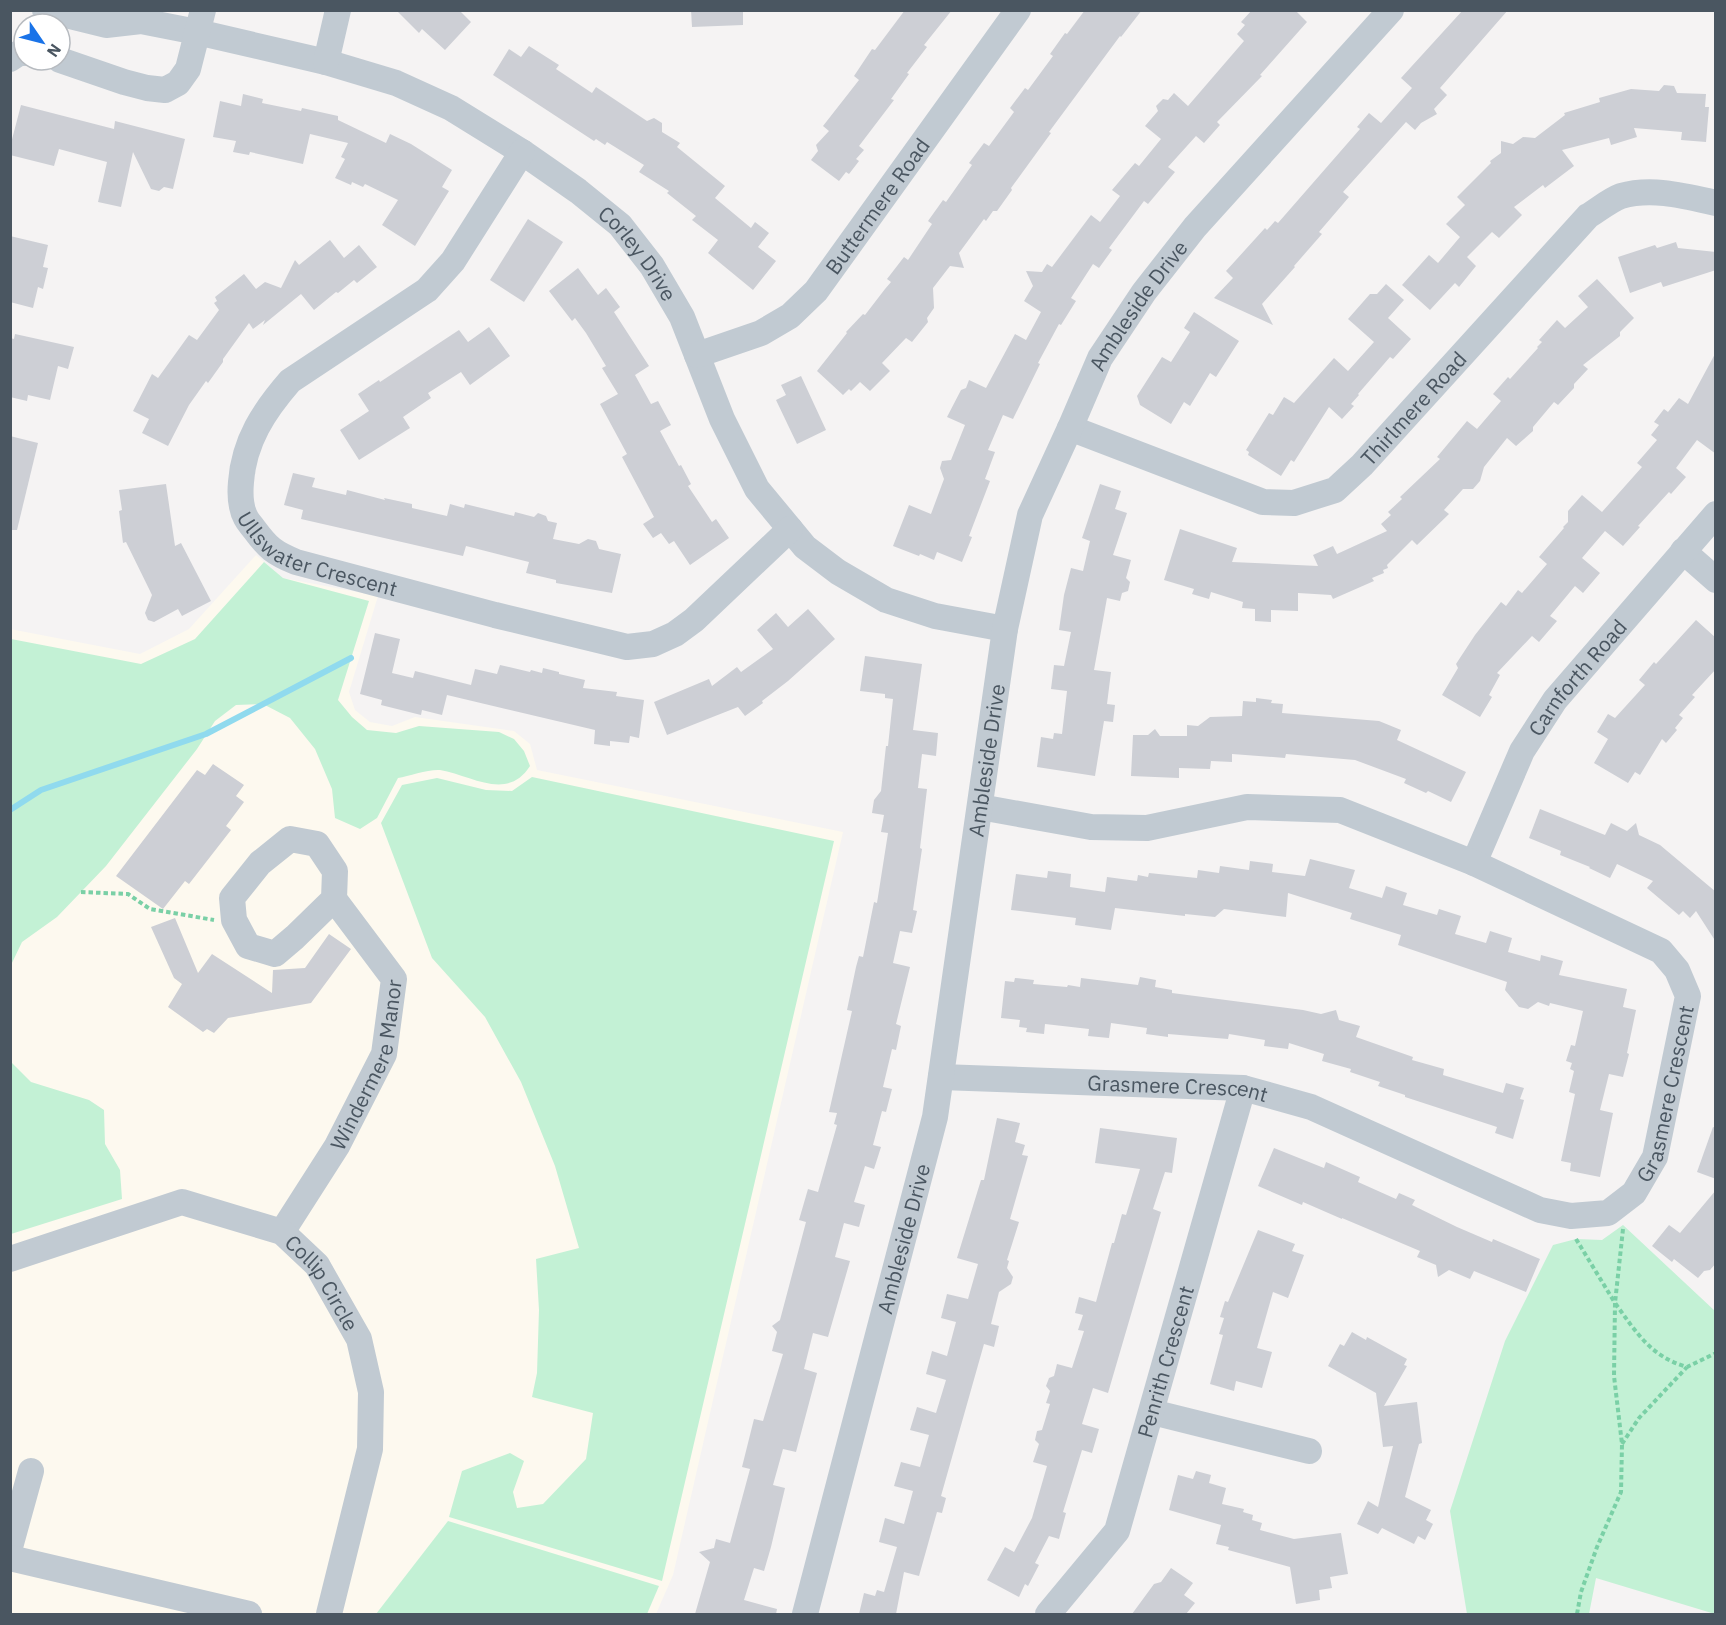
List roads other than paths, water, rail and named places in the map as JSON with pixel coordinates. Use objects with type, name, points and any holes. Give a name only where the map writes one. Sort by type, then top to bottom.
[{"type":"street","name":"Corley Drive","points":[[45,10],[106,25],[133,16],[200,21],[396,83],[451,108],[522,152],[578,191],[620,225],[652,266],[682,317],[722,419],[757,489],[806,547],[838,572],[886,600],[935,616],[1005,629]]},
{"type":"street","points":[[326,62],[338,10]]},
{"type":"street","name":"Buttermere Road","points":[[697,355],[761,333],[790,316],[816,291],[1018,10]]},
{"type":"street","name":"Ambleside Drive","points":[[805,1614],[934,1117],[1005,629],[1030,515],[1100,358],[1144,292],[1195,227],[1391,10]]},
{"type":"street","points":[[72,64],[124,82],[165,90],[178,83],[188,69],[200,21]]},
{"type":"street","name":"Ullswater Crescent","points":[[522,152],[453,261],[427,290],[290,381],[277,396],[256,426],[246,449],[240,495],[244,516],[276,554],[296,562],[495,615],[627,647],[653,644],[675,634],[694,620],[790,529]]},
{"type":"street","name":"Thirlmere Road","points":[[1070,428],[1263,502],[1294,503],[1335,490],[1362,465],[1588,216],[1620,196],[1653,192],[1716,203]]},
{"type":"street","name":"Carnforth Road","points":[[1474,864],[1522,751],[1554,700],[1716,514]]},
{"type":"street","points":[[1683,551],[1716,580]]},
{"type":"street","name":"Grasmere Crescent","points":[[940,1077],[1243,1088],[1311,1107],[1540,1210],[1571,1216],[1608,1213],[1634,1193],[1655,1157],[1688,996],[1677,970],[1660,951],[1474,864],[1341,810],[1247,807],[1147,828],[1091,827],[980,807]]},
{"type":"street","points":[[290,839],[317,844],[335,871],[334,899],[275,954],[248,946],[234,920],[232,898],[260,863],[290,839]]},
{"type":"street","name":"Windermere Manor","points":[[282,1232],[337,1146],[384,1054],[394,979],[334,899]]},
{"type":"street","name":"Penrith Crescent","points":[[1048,1614],[1117,1532],[1243,1088]]},
{"type":"street","name":"Collip Circle","points":[[10,1259],[182,1202],[282,1232],[317,1265],[360,1339],[371,1392],[370,1449],[329,1614]]},
{"type":"street","points":[[1152,1412],[1309,1451]]},
{"type":"street","points":[[10,1547],[31,1471]]},
{"type":"street","points":[[10,1558],[161,1604],[249,1614]]},
{"type":"waterway","points":[[10,810],[41,790],[206,734],[351,658]]}]
